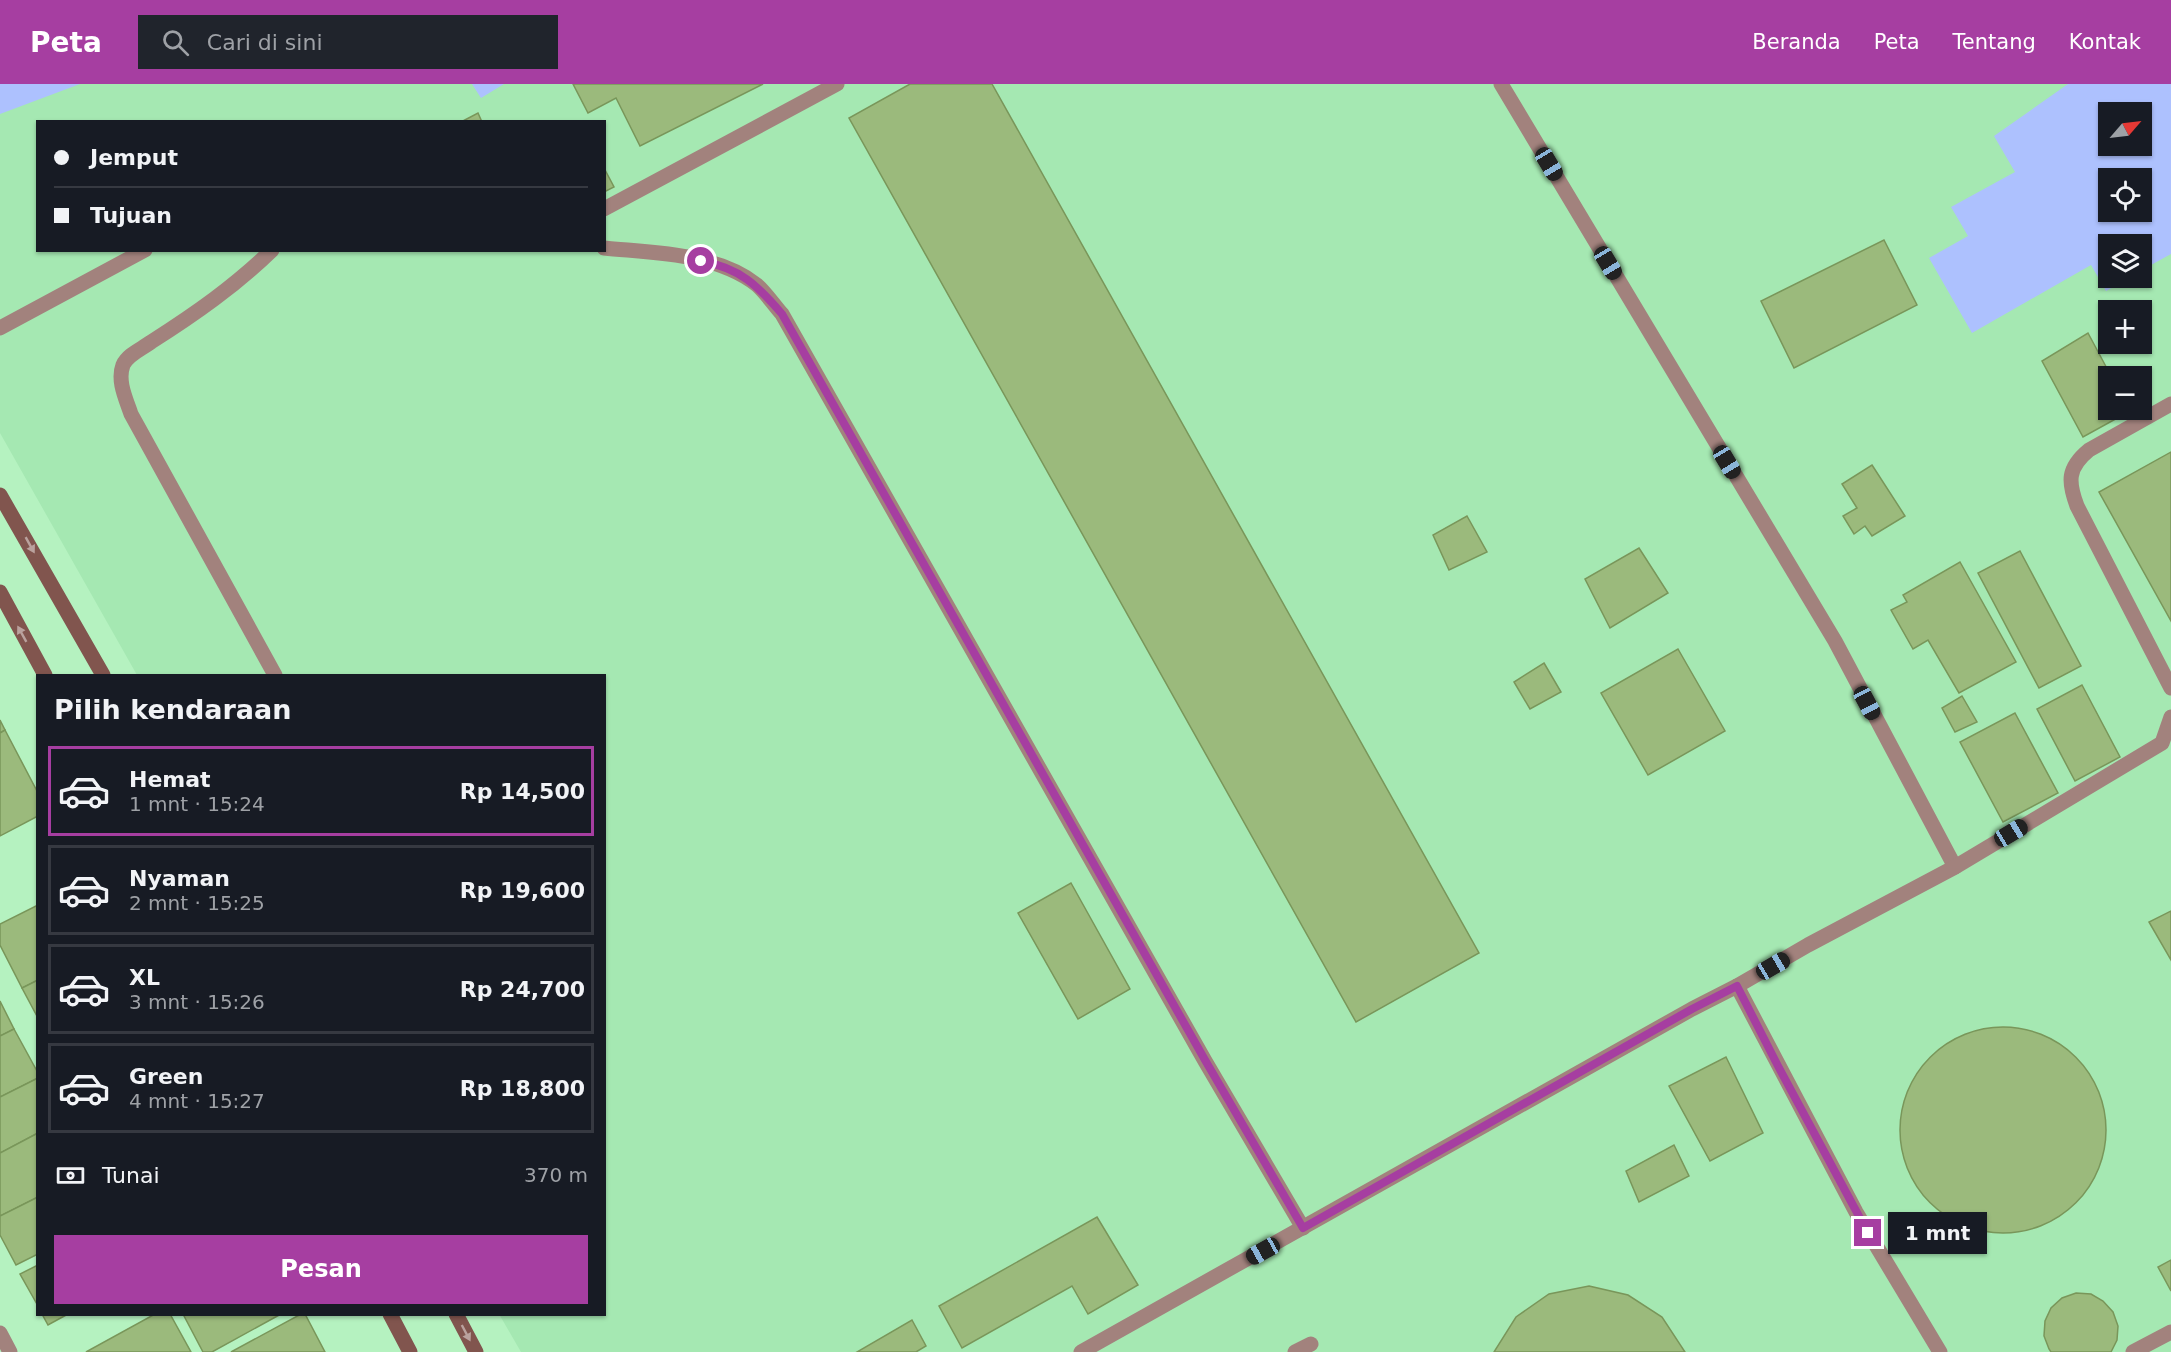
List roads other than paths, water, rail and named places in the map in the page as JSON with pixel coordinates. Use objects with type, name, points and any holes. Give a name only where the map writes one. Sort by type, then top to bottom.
[{"type":"street","points":[[606,208],[837,84]]},
{"type":"street","points":[[1501,84],[1835,641],[1955,867]]},
{"type":"street","points":[[606,248],[660,253],[721,264],[758,286],[782,314],[1199,1050],[1303,1228]]},
{"type":"street","points":[[0,328],[141,252]]},
{"type":"street","points":[[271,252],[242,279],[195,314],[131,356],[122,368],[121,379],[131,414],[274,674]]},
{"type":"street","points":[[2171,404],[2078,458],[2071,474],[2070,486],[2082,517],[2171,688]]},
{"type":"street","points":[[0,495],[102,674]]},
{"type":"street","points":[[0,592],[44,674]]},
{"type":"street","points":[[1081,1352],[1692,1009],[1955,867],[2162,743],[2171,717]]},
{"type":"street","points":[[1737,986],[1856,1212],[1940,1352]]},
{"type":"street","points":[[391,1316],[410,1352]]},
{"type":"street","points":[[457,1316],[476,1352]]},
{"type":"street","points":[[2133,1352],[2171,1332]]},
{"type":"street","points":[[0,1333],[10,1352]]},
{"type":"street","points":[[1294,1352],[1311,1344]]},
{"type":"water","points":[[0,84],[80,84],[0,114]]},
{"type":"water","points":[[472,84],[504,84],[481,98]]},
{"type":"water","points":[[2068,84],[2171,84],[2171,254],[2152,264],[2152,234],[2098,234],[2098,277],[2091,265],[1972,333],[1929,258],[1968,236],[1951,207],[2015,172],[1994,136]]}]
